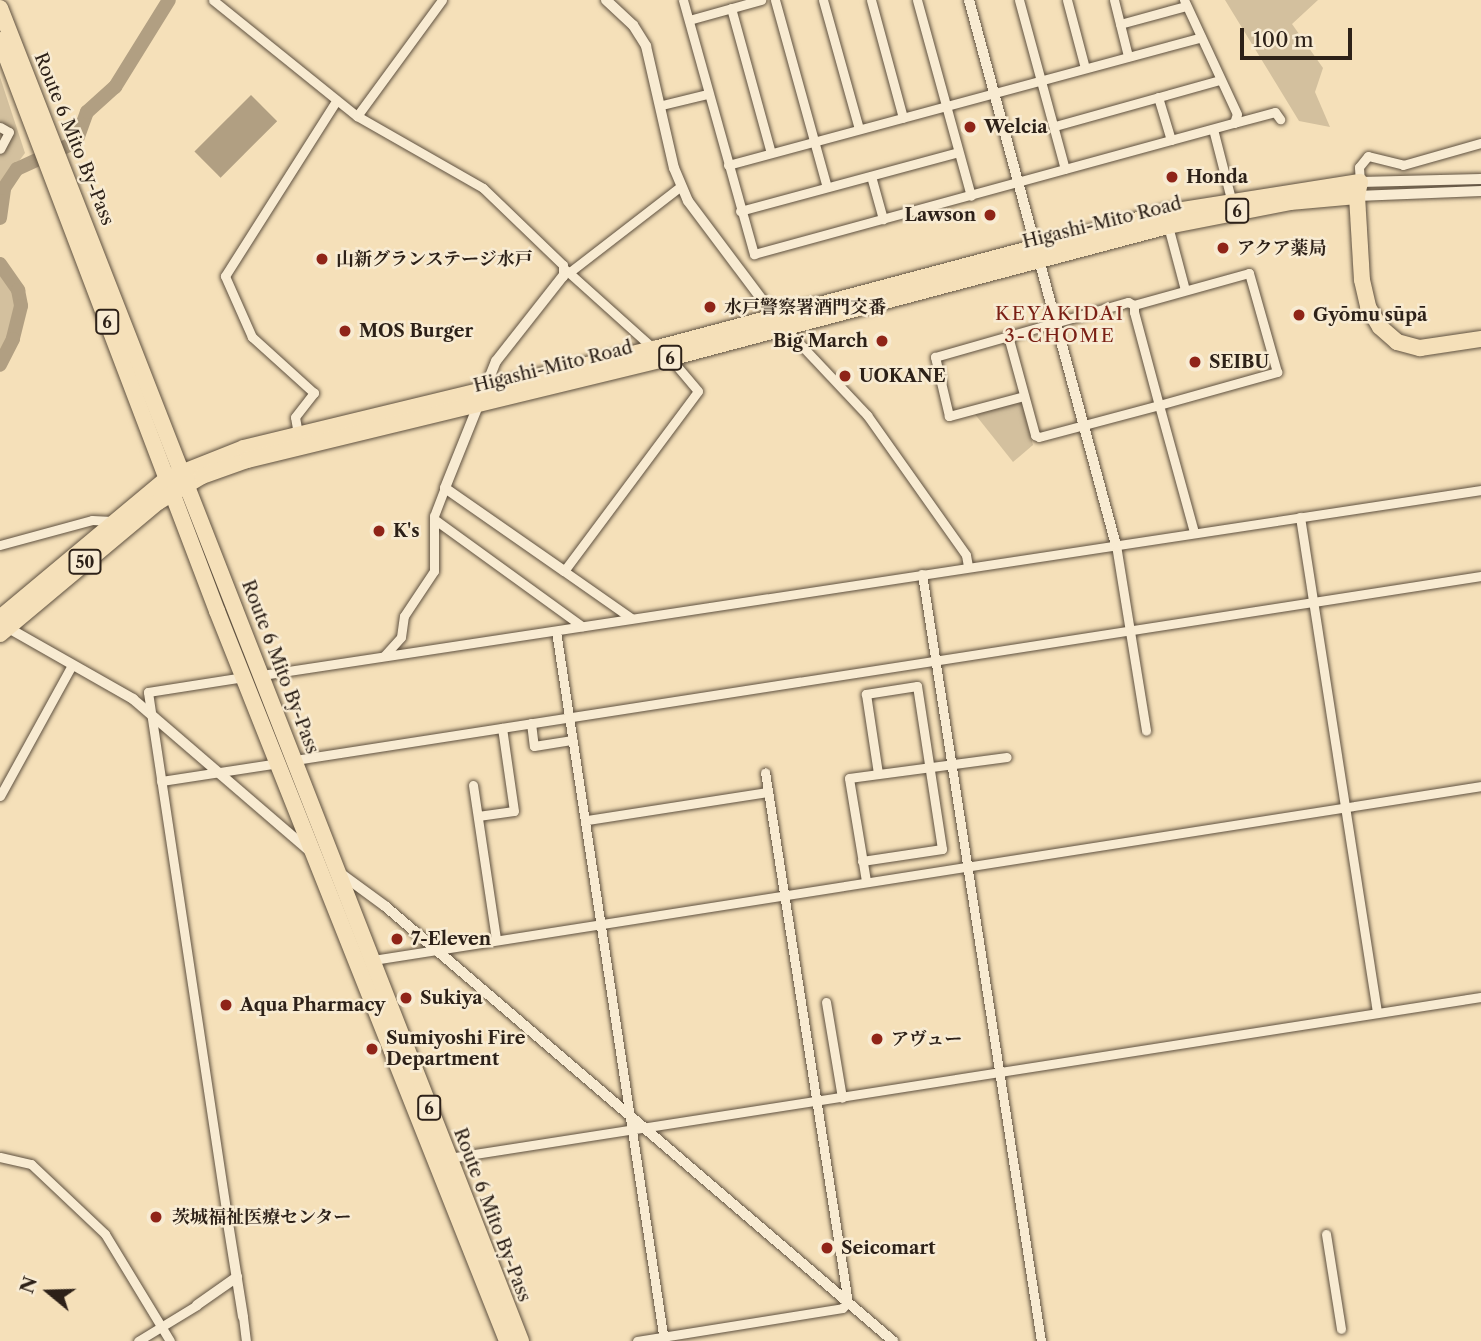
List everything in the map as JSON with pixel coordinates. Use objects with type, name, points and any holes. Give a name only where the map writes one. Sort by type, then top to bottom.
[{"type":"highway","name":"Route 6 Mito By-Pass","points":[[0,8],[55,163],[186,477],[521,1341]]},
{"type":"highway","name":"Route 6 Mito By-Pass","points":[[0,40],[4,65],[48,145]]},
{"type":"highway","name":"Route 6 Mito By-Pass","points":[[55,163],[169,486],[507,1341]]},
{"type":"highway","name":"Higashi-Mito Road","points":[[169,486],[298,434],[654,349],[780,322],[1231,200],[1361,191]]},
{"type":"highway","name":"Higashi-Mito Road","points":[[1037,253],[1251,208],[1361,191]]},
{"type":"highway","points":[[1361,191],[1372,293],[1389,326],[1425,342],[1481,328]]},
{"type":"highway","points":[[1361,191],[1362,280],[1368,307],[1380,327],[1397,342],[1420,348],[1481,339]]},
{"type":"highway","name":"Higashi-Mito Road","points":[[186,477],[266,454],[475,407],[670,358],[780,322]]},
{"type":"highway","name":"50","points":[[2,625],[113,520],[169,486]]},
{"type":"highway","name":"50","points":[[2,625],[169,486]]},
{"type":"street","points":[[212,0],[357,116],[483,188],[566,272],[654,349]]},
{"type":"street","points":[[357,116],[442,0]]},
{"type":"street","points":[[606,0],[639,34],[662,105],[681,186],[699,222],[780,322],[867,415],[966,555],[968,566]]},
{"type":"street","points":[[683,0],[707,94],[754,254],[1275,112],[1280,119]]},
{"type":"street","points":[[689,20],[761,0]]},
{"type":"street","points":[[775,0],[827,187]]},
{"type":"street","points":[[823,0],[859,129]]},
{"type":"street","points":[[871,0],[902,118]]},
{"type":"street","points":[[917,0],[971,196]]},
{"type":"street","points":[[969,0],[1116,545],[1146,731]]},
{"type":"street","points":[[1019,0],[1065,169]]},
{"type":"street","points":[[1067,0],[1085,68]]},
{"type":"street","points":[[1114,0],[1128,56]]},
{"type":"street","points":[[1120,24],[1185,3],[1237,114],[1234,123]]},
{"type":"street","points":[[731,8],[771,153]]},
{"type":"street","points":[[728,165],[1201,37]]},
{"type":"street","points":[[1055,126],[1220,80]]},
{"type":"street","points":[[662,105],[707,94]]},
{"type":"street","points":[[1158,97],[1171,140]]},
{"type":"street","points":[[298,434],[295,417],[314,393],[252,337],[225,276],[336,101]]},
{"type":"street","points":[[0,127],[9,132],[0,149]]},
{"type":"street","points":[[1213,129],[1231,200]]},
{"type":"street","points":[[1361,191],[1360,163],[1368,156],[1403,165],[1481,143]]},
{"type":"street","points":[[740,211],[958,152]]},
{"type":"street","points":[[871,176],[883,219]]},
{"type":"street","points":[[1361,191],[1481,179]]},
{"type":"street","points":[[384,656],[401,637],[404,616],[433,571],[434,519],[475,407],[496,361],[566,272],[681,186]]},
{"type":"street","points":[[1361,191],[1481,191]]},
{"type":"street","points":[[1168,226],[1185,290]]},
{"type":"street","points":[[1008,336],[1035,435],[1083,425],[1277,372],[1249,273],[1134,305],[1128,302],[1008,336],[935,358],[949,416],[1024,396]]},
{"type":"street","points":[[1134,305],[1194,532]]},
{"type":"street","points":[[564,571],[698,391],[670,358]]},
{"type":"street","points":[[445,488],[631,618]]},
{"type":"street","points":[[262,676],[968,566],[1481,490]]},
{"type":"street","points":[[1300,517],[1377,1012]]},
{"type":"street","points":[[434,519],[582,626]]},
{"type":"street","points":[[0,545],[92,520],[113,520]]},
{"type":"street","points":[[922,574],[1041,1341]]},
{"type":"street","points":[[295,760],[1481,576]]},
{"type":"street","points":[[2,625],[150,713],[313,853],[385,906],[430,949],[636,1127],[893,1341]]},
{"type":"street","points":[[555,631],[636,1127],[664,1339]]},
{"type":"street","points":[[0,796],[72,665]]},
{"type":"street","points":[[244,677],[148,692],[246,1341]]},
{"type":"street","points":[[862,861],[942,849],[917,686],[866,694],[878,773]]},
{"type":"street","points":[[531,723],[534,746],[573,740]]},
{"type":"street","points":[[478,816],[514,811],[502,728]]},
{"type":"street","points":[[866,881],[849,778],[1007,757]]},
{"type":"street","points":[[161,781],[278,762]]},
{"type":"street","points":[[765,772],[848,1303]]},
{"type":"street","points":[[473,785],[496,939]]},
{"type":"street","points":[[373,960],[1481,786]]},
{"type":"street","points":[[587,820],[768,792]]},
{"type":"street","points":[[449,1158],[1481,998]]},
{"type":"street","points":[[826,1002],[842,1098]]},
{"type":"street","points":[[0,1157],[31,1164],[105,1234],[170,1341]]},
{"type":"street","points":[[1326,1234],[1341,1329]]},
{"type":"street","points":[[138,1341],[162,1329],[237,1277]]},
{"type":"street","points":[[637,1341],[664,1339],[842,1308],[848,1303]]},
{"type":"shaded area","points":[[1225,0],[1318,0],[1292,24],[1323,68],[1315,92],[1330,127],[1299,121]]},
{"type":"shaded area","points":[[0,77],[25,153],[2,184],[0,183]]},
{"type":"shaded area","points":[[251,95],[277,121],[221,178],[194,152]]},
{"type":"shaded area","points":[[0,273],[18,298],[12,333],[0,359]]},
{"type":"shaded area","points":[[1017,402],[1022,404],[1033,445],[1013,462],[974,413]]},
{"type":"waterway","points":[[0,218],[4,188],[17,169],[76,142],[87,112],[115,87],[169,0]]},
{"type":"waterway","points":[[0,264],[18,290],[21,306],[13,339],[0,365]]},
{"type":"place","name":"Welcia","points":[[970,127]]},
{"type":"place","name":"Honda","points":[[1172,177]]},
{"type":"place","name":"Lawson","points":[[990,215]]},
{"type":"place","name":"アクア薬局","points":[[1223,248]]},
{"type":"place","name":"山新グランステージ水戸","points":[[322,259]]},
{"type":"place","name":"水戸警察署酒門交番","points":[[710,307]]},
{"type":"place","name":"Gyōmu sūpā","points":[[1299,315]]},
{"type":"place","name":"MOS Burger","points":[[345,331]]},
{"type":"place","name":"Big March","points":[[882,341]]},
{"type":"place","name":"SEIBU","points":[[1195,362]]},
{"type":"place","name":"UOKANE","points":[[845,376]]},
{"type":"place","name":"K's","points":[[379,531]]},
{"type":"place","name":"7-Eleven","points":[[397,939]]},
{"type":"place","name":"Sukiya","points":[[406,998]]},
{"type":"place","name":"Aqua Pharmacy","points":[[226,1005]]},
{"type":"place","name":"アヴュー","points":[[877,1039]]},
{"type":"place","name":"Sumiyoshi Fire Department","points":[[372,1049]]},
{"type":"place","name":"茨城福祉医療センター","points":[[156,1217]]},
{"type":"place","name":"Seicomart","points":[[827,1248]]},
{"type":"district","name":"KEYAKIDAI 3-CHOME","points":[[1060,325]]}]
